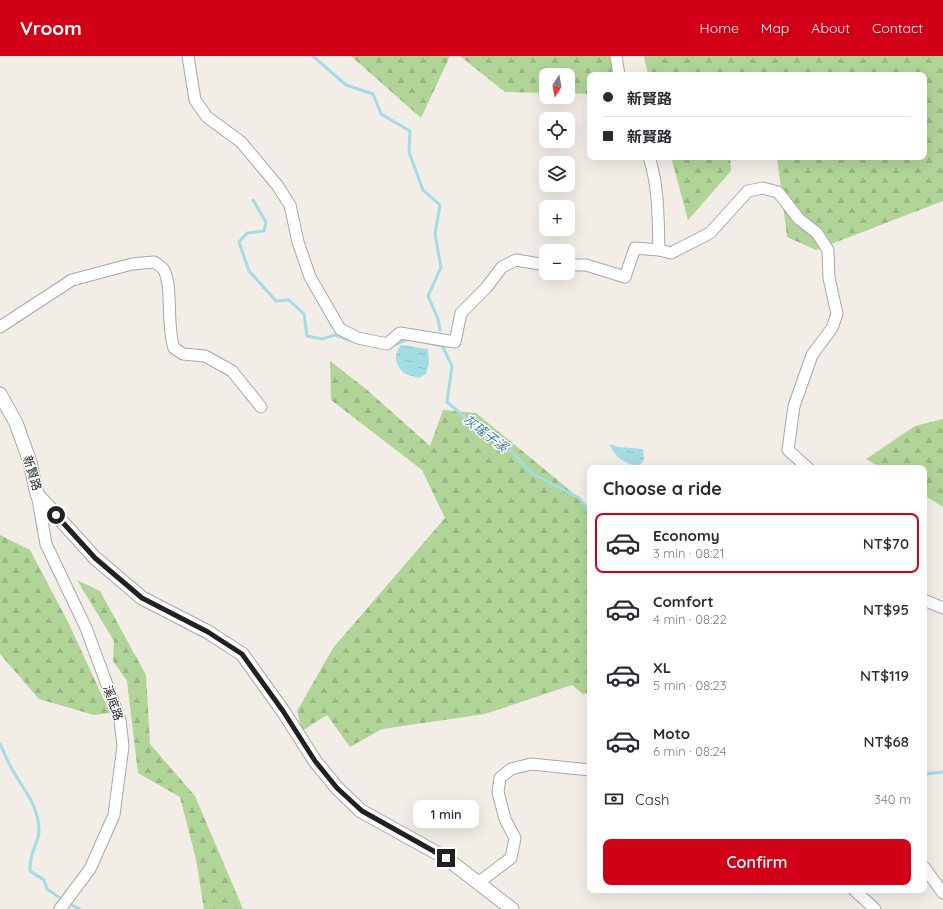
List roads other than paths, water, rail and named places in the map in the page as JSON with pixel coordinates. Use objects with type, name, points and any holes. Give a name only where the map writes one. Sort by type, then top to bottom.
[{"type":"street","points":[[188,56],[195,100],[207,117],[241,142],[277,185],[290,205],[298,242],[310,277],[340,329],[358,338],[387,344],[400,333],[455,342],[461,313],[486,288],[502,267],[516,260],[539,264]]},
{"type":"street","points":[[616,56],[619,72]]},
{"type":"street","points":[[650,160],[658,198],[659,250]]},
{"type":"street","points":[[575,265],[586,265],[624,277],[635,248],[659,250],[671,253],[710,233],[748,191],[763,188],[778,192],[799,219],[817,233],[828,250],[829,278],[837,314],[832,328],[812,355],[794,406],[788,450],[805,465]]},
{"type":"street","points":[[0,327],[72,280],[132,264],[154,262],[163,269],[166,280],[170,337],[174,348],[183,354],[205,356],[232,371],[261,407]]},
{"type":"street","name":"新賢路","points":[[0,394],[16,424],[30,462],[38,494],[95,558],[133,591],[167,612],[208,632],[242,654],[283,711],[315,761],[337,788],[362,811],[446,858],[512,909]]},
{"type":"street","name":"溪底路","points":[[38,494],[46,544],[86,628],[120,720],[123,746],[114,815],[90,869],[61,908]]},
{"type":"street","points":[[927,601],[943,608]]},
{"type":"street","points":[[478,883],[511,858],[515,838],[505,819],[498,792],[500,778],[511,769],[531,764],[587,770]]},
{"type":"street","points":[[927,871],[943,893]]},
{"type":"street","points":[[857,893],[874,909]]},
{"type":"water","points":[[401,345],[428,349],[429,363],[426,374],[419,378],[406,374],[400,369],[396,355]]},
{"type":"water","points":[[609,444],[619,447],[643,449],[644,459],[640,465],[632,465],[621,459]]},
{"type":"waterway","name":"灰瑤子溪","points":[[313,56],[346,85],[373,94],[381,114],[410,131],[409,152],[423,190],[440,205],[435,234],[441,267],[428,296],[438,319],[440,330]]},
{"type":"waterway","points":[[253,200],[266,222],[264,231],[247,233],[239,242],[249,271],[276,301],[289,300],[304,314],[307,336],[322,339],[335,335],[352,341]]},
{"type":"waterway","points":[[394,345],[408,339]]},
{"type":"waterway","points":[[424,342],[442,346]]},
{"type":"waterway","name":"灰瑤子溪","points":[[442,345],[452,366],[447,402],[475,426],[502,442],[533,474],[579,498],[587,509]]},
{"type":"waterway","points":[[0,744],[10,766],[34,806],[38,822],[39,832],[32,854],[30,871],[44,880],[47,889],[63,900]]},
{"type":"waterway","name":"灰瑤子溪","points":[[927,774],[943,772]]},
{"type":"waterway","points":[[68,903],[80,909]]}]
